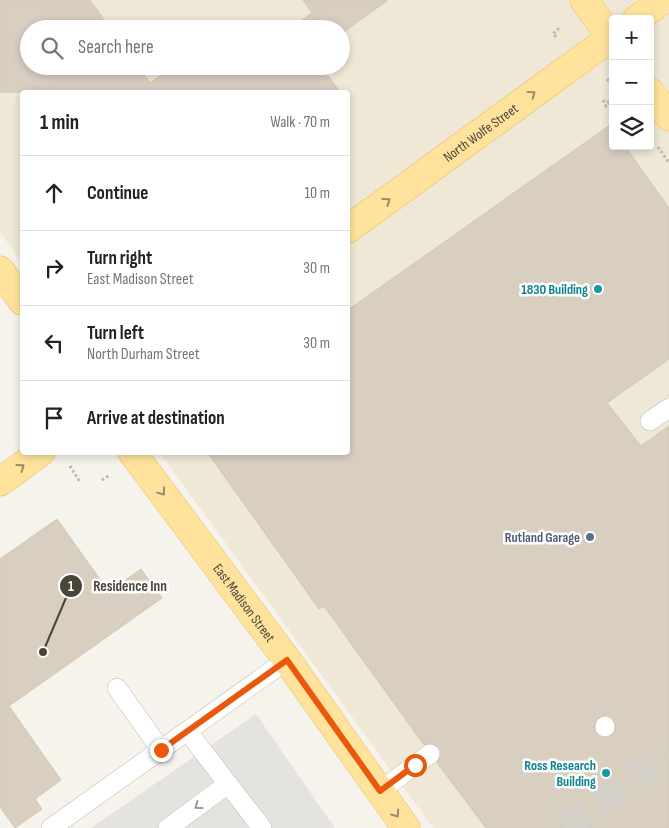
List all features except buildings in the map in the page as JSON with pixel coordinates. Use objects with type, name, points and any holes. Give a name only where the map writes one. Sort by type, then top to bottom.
[{"type":"main road","points":[[584,0],[609,34]]},
{"type":"main road","points":[[642,15],[663,0]]},
{"type":"main road","name":"North Wolfe Street","points":[[350,228],[609,40]]},
{"type":"main road","points":[[654,97],[669,118]]},
{"type":"main road","points":[[0,270],[20,298]]},
{"type":"main road","points":[[0,482],[37,455]]},
{"type":"main road","name":"East Madison Street","points":[[134,455],[287,660],[406,828]]},
{"type":"lane","points":[[650,421],[669,408]]},
{"type":"lane","points":[[51,828],[287,660]]},
{"type":"lane","points":[[117,688],[161,750]]},
{"type":"lane","points":[[188,732],[262,828]]},
{"type":"lane","points":[[380,791],[430,754]]},
{"type":"lane","points":[[168,828],[228,784]]},
{"type":"path","points":[[553,34],[560,27]]},
{"type":"path","points":[[603,100],[606,106],[609,102]]},
{"type":"path","points":[[70,466],[80,482]]},
{"type":"shaded area","points":[[0,0],[669,0],[669,828],[433,828],[161,455],[350,455],[350,90],[20,90],[20,260],[0,232]]},
{"type":"shaded area","points":[[256,714],[335,828],[91,828]]},
{"type":"tunnel","points":[[563,828],[669,754]]},
{"type":"place","name":"1830 Building","points":[[598,289]]},
{"type":"place","name":"Rutland Garage","points":[[590,537]]},
{"type":"place","name":"Residence Inn","points":[[43,652]]},
{"type":"place","name":"Ross Research Building","points":[[606,773]]},
{"type":"route","points":[[161,750],[256,684],[287,660],[380,791],[415,765]]}]
